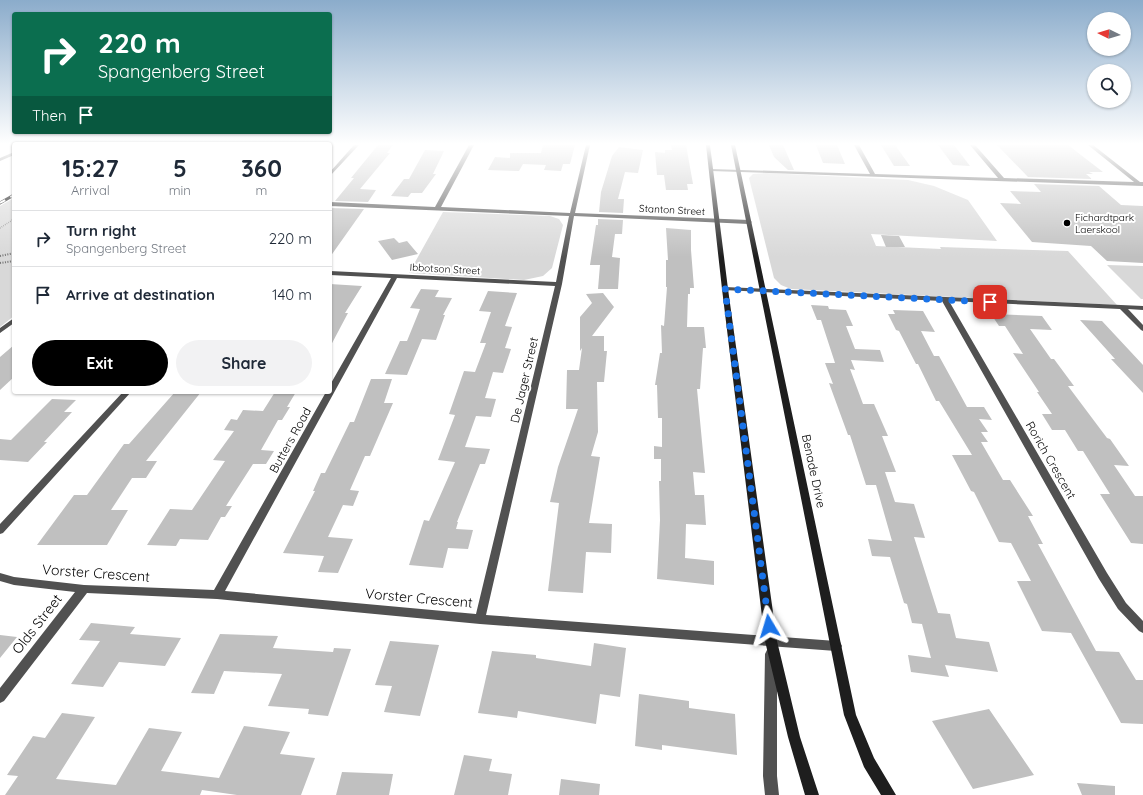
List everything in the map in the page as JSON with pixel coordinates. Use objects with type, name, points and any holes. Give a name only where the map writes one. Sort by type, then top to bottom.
[{"type":"street","points":[[437,209],[452,182]]},
{"type":"street","name":"De Jager Street","points":[[480,619],[559,284],[580,182]]},
{"type":"street","points":[[712,182],[771,641],[794,737],[812,795]]},
{"type":"street","name":"Benade Drive","points":[[741,182],[850,715],[870,762],[889,795]]},
{"type":"street","points":[[1075,182],[1141,184]]},
{"type":"street","name":"Stanton Street","points":[[332,204],[749,222]]},
{"type":"street","name":"Ibbotson Street","points":[[332,274],[559,284]]},
{"type":"street","name":"Butters Road","points":[[332,389],[395,276]]},
{"type":"street","points":[[725,289],[1143,308]]},
{"type":"street","name":"Rorich Crescent","points":[[945,300],[1122,606],[1143,628]]},
{"type":"street","points":[[1123,308],[1143,329]]},
{"type":"street","points":[[0,331],[12,322]]},
{"type":"street","points":[[0,530],[125,394]]},
{"type":"street","name":"Butters Road","points":[[217,595],[329,394]]},
{"type":"street","name":"Vorster Crescent","points":[[0,577],[14,581],[84,589],[217,595],[480,619],[836,646]]},
{"type":"street","name":"Olds Street","points":[[0,697],[84,589]]},
{"type":"street","points":[[771,641],[770,776],[772,795]]},
{"type":"path","points":[[0,228],[12,220]]},
{"type":"path","points":[[0,256],[12,253]]},
{"type":"path","points":[[0,262],[12,261]]},
{"type":"shaded area","points":[[750,182],[917,182],[934,186],[968,200],[997,241],[871,234],[876,246],[941,249],[940,247],[1068,251],[1117,305],[791,289],[781,285],[774,278]]},
{"type":"shaded area","points":[[12,199],[12,318],[0,327],[0,206]]},
{"type":"shaded area","points":[[443,212],[550,216],[559,219],[563,225],[552,268],[543,276],[524,280],[409,273]]},
{"type":"shaded area","points":[[1107,265],[1143,266],[1143,299],[1141,299]]},
{"type":"building","points":[[351,182],[366,182],[360,189],[376,190],[368,202],[335,201]]},
{"type":"building","points":[[402,182],[430,182],[422,193],[411,193],[408,197],[391,196]]},
{"type":"building","points":[[604,182],[622,182],[618,199],[624,199],[623,213],[599,212],[601,192]]},
{"type":"building","points":[[665,182],[693,182],[693,184],[687,184],[688,190],[666,190]]},
{"type":"building","name":"Fichardtpark Laerskool","points":[[1034,184],[1099,186],[1121,205],[1143,206],[1143,263],[1107,261],[1091,246],[1032,242],[1000,203],[1021,204],[1010,191],[1041,192]]},
{"type":"building","points":[[332,208],[364,209],[332,254]]},
{"type":"building","points":[[598,219],[623,220],[622,234],[615,234],[612,257],[620,258],[618,289],[598,289],[600,265],[590,265]]},
{"type":"building","points":[[666,228],[691,230],[694,288],[690,288],[690,294],[688,294],[687,327],[704,327],[706,348],[703,348],[700,389],[697,389],[705,473],[693,472],[695,495],[704,495],[706,525],[686,524],[685,558],[714,561],[714,585],[657,579],[660,520],[659,481],[661,481],[661,459],[654,459],[654,446],[662,447],[662,418],[658,418],[657,385],[655,385],[660,353],[662,353],[661,325],[664,326],[667,287],[666,260],[668,260]]},
{"type":"building","points":[[881,235],[899,236],[905,247],[886,247]]},
{"type":"building","points":[[394,238],[399,243],[407,241],[418,254],[392,260],[378,241]]},
{"type":"building","points":[[332,284],[362,286],[345,313],[348,313],[332,343]]},
{"type":"building","points":[[421,289],[439,290],[435,297],[452,298],[443,315],[445,315],[436,340],[422,339],[407,375],[385,374],[400,341],[407,341],[420,309],[410,308]]},
{"type":"building","points":[[488,291],[517,293],[505,326],[512,327],[505,348],[511,349],[503,373],[493,372],[485,398],[496,399],[491,417],[476,416],[465,447],[490,449],[485,464],[480,464],[457,522],[456,529],[473,530],[468,549],[448,548],[443,568],[409,565],[424,520],[429,521],[455,462],[438,460],[455,415],[449,414],[464,371],[475,372],[486,343],[480,343],[491,312],[479,311]]},
{"type":"building","points":[[603,293],[614,307],[592,336],[604,336],[604,351],[607,351],[604,382],[597,382],[598,432],[591,456],[600,457],[589,523],[612,524],[611,553],[586,552],[583,593],[548,591],[559,503],[550,502],[558,467],[578,409],[566,409],[567,370],[579,370],[582,348],[580,351],[580,317],[592,303],[586,294]]},
{"type":"building","points":[[811,305],[828,306],[829,309],[846,310],[853,326],[846,326],[855,349],[880,350],[884,362],[851,360],[855,370],[850,369],[863,404],[874,404],[888,436],[882,436],[896,472],[885,472],[895,502],[914,504],[925,538],[914,537],[938,613],[950,614],[956,638],[989,642],[998,672],[945,665],[949,677],[911,672],[908,655],[931,658],[922,624],[912,623],[907,604],[904,603],[890,557],[872,556],[868,539],[892,541],[876,485],[866,485],[850,435],[848,435],[829,383],[833,384],[825,363],[835,363],[821,320],[817,320]]},
{"type":"building","points":[[893,310],[923,311],[935,332],[921,331],[934,356],[939,356],[967,407],[984,407],[992,420],[979,419],[988,432],[981,432],[988,442],[981,442],[1003,480],[1010,480],[1033,516],[1028,516],[1043,544],[1038,544],[1096,651],[1119,652],[1136,680],[1143,680],[1143,724],[1121,723],[1071,633],[1042,631],[1017,581],[1031,581],[1011,543],[999,542],[974,492],[971,491],[952,455],[972,455],[939,401],[936,401],[918,364],[916,364],[899,331],[896,330],[888,314],[895,314]]},
{"type":"building","points":[[991,314],[1042,316],[1052,330],[1030,329],[1051,359],[1054,359],[1074,386],[1068,386],[1107,438],[1110,439],[1129,466],[1114,465],[1135,496],[1143,496],[1143,544],[1131,543],[1100,494],[1110,494],[1083,451],[1078,451],[1065,430],[1052,430],[1042,414],[1052,414],[1013,353],[1023,354],[1005,326],[999,326]]},
{"type":"building","points":[[1080,320],[1102,321],[1143,365],[1143,393],[1111,359],[1115,359]]},
{"type":"building","points":[[12,347],[12,379],[0,390],[0,357]]},
{"type":"building","points":[[371,379],[392,379],[384,403],[393,403],[370,456],[365,456],[350,490],[359,491],[353,506],[343,505],[328,537],[353,539],[338,573],[318,572],[324,556],[283,553],[315,491],[313,491],[321,473],[325,473],[350,422],[354,422]]},
{"type":"building","points":[[173,394],[199,394],[146,461],[157,461],[146,478],[132,478],[111,510],[128,510],[107,545],[37,545],[74,495],[87,495],[124,444],[129,444]]},
{"type":"building","points":[[274,394],[295,394],[287,407],[290,407],[282,420],[278,420],[261,450],[274,451],[266,464],[253,464],[226,506],[232,506],[225,517],[221,517],[208,540],[180,539],[176,546],[147,545],[170,509],[192,510],[225,461],[213,460],[234,431],[224,430],[231,419],[237,420],[243,410],[263,411]]},
{"type":"building","points":[[52,399],[76,400],[64,412],[72,412],[44,442],[47,442],[28,462],[0,460],[0,439],[11,440]]},
{"type":"building","points":[[91,623],[135,627],[130,634],[181,638],[165,666],[119,662],[103,687],[71,684],[100,641],[79,640]]},
{"type":"building","points":[[220,634],[278,636],[273,648],[333,652],[334,648],[351,649],[328,716],[308,714],[309,709],[268,706],[282,674],[224,671],[214,694],[191,693]]},
{"type":"building","points":[[0,635],[17,637],[0,658]]},
{"type":"building","points":[[390,641],[439,645],[420,716],[384,712],[392,686],[375,685]]},
{"type":"building","points":[[594,643],[626,648],[620,697],[600,694],[596,724],[518,711],[517,718],[478,713],[492,651],[536,655],[536,658],[591,666]]},
{"type":"building","points":[[639,694],[689,701],[689,708],[735,714],[737,755],[662,745],[662,750],[635,746]]},
{"type":"building","points":[[989,709],[1034,775],[973,789],[932,721]]},
{"type":"building","points":[[62,713],[95,717],[56,779],[116,785],[149,728],[182,732],[161,771],[219,778],[244,726],[290,732],[280,754],[315,758],[301,795],[237,795],[202,790],[200,795],[5,795],[18,776],[7,775],[33,736],[45,738]]},
{"type":"building","points":[[464,755],[492,759],[489,771],[512,774],[508,795],[454,795]]},
{"type":"building","points":[[342,772],[393,774],[389,795],[336,795]]},
{"type":"building","points":[[561,779],[600,784],[599,795],[559,795]]},
{"type":"building","points":[[1077,783],[1115,786],[1115,795],[1082,795]]},
{"type":"railway","points":[[0,203],[12,196]]},
{"type":"place","name":"Fichardtpark Laerskool","points":[[1067,223]]},
{"type":"route","points":[[769,626],[725,289],[990,302]]}]
